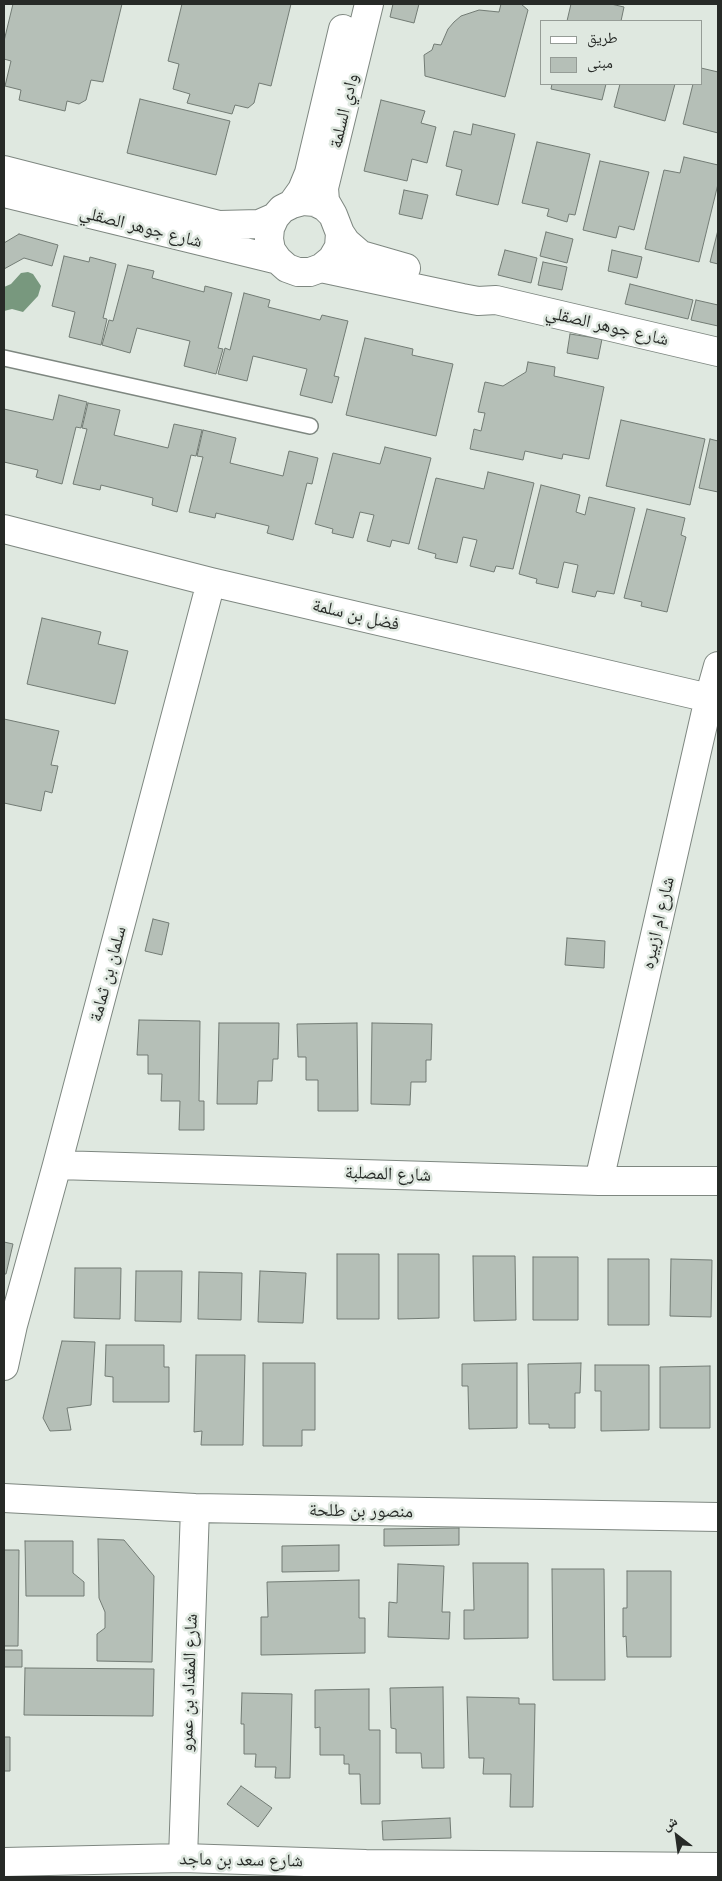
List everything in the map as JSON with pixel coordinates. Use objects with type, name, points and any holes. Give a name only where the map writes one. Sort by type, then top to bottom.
[{"type":"street","name":"وادي السلمة","points":[[283,211],[302,190],[308,173],[349,4]]},
{"type":"street","name":"وادي السلمة","points":[[337,224],[325,201],[324,188],[369,4]]},
{"type":"street","name":"شارع جوهر الصقلي","points":[[4,188],[218,224],[259,224],[283,211]]},
{"type":"street","name":"شارع جوهر الصقلي","points":[[4,188],[278,260]]},
{"type":"street","points":[[303,201],[315,202],[325,208],[337,224],[339,247],[322,268],[310,272],[298,272],[287,268],[271,250],[270,228],[283,211],[303,201]]},
{"type":"street","name":"شارع جوهر الصقلي","points":[[337,224],[346,242],[361,255],[467,284],[481,289],[496,300]]},
{"type":"street","name":"شارع جوهر الصقلي","points":[[322,268],[470,299],[496,300],[718,352]]},
{"type":"street","name":"فضل بن سلمة","points":[[4,529],[211,582],[709,698]]},
{"type":"street","name":"سلمان بن ثمامة","points":[[4,1366],[13,1325],[211,582]]},
{"type":"street","name":"شارع ام ازبيره","points":[[599,1181],[709,698],[718,666]]},
{"type":"street","name":"شارع المصلبة","points":[[57,1165],[599,1181],[718,1181]]},
{"type":"street","name":"منصور بن طلحة","points":[[4,1498],[195,1508],[718,1517]]},
{"type":"street","name":"شارع المقداد بن عمرو","points":[[183,1858],[195,1508]]},
{"type":"street","name":"شارع سعد بن ماجد","points":[[4,1862],[183,1858],[364,1870],[718,1867]]},
{"type":"lane","points":[[4,357],[310,426]]},
{"type":"shaded area","points":[[28,272],[33,274],[41,286],[38,296],[23,312],[12,309],[4,311],[4,287],[11,284],[21,273]]},
{"type":"building","points":[[13,4],[122,4],[103,82],[91,80],[86,100],[79,104],[67,101],[65,111],[19,100],[21,90],[5,86],[11,61],[4,59],[4,41]]},
{"type":"building","points":[[182,4],[291,4],[271,86],[259,83],[254,103],[248,108],[235,105],[232,114],[187,103],[190,94],[173,89],[179,64],[168,61]]},
{"type":"building","points":[[393,4],[419,4],[414,23],[390,17]]},
{"type":"building","points":[[501,4],[521,4],[528,10],[505,97],[425,76],[424,55],[432,50],[434,44],[441,45],[448,29],[454,22],[461,16],[479,10],[499,12]]},
{"type":"building","points":[[571,4],[611,4],[624,7],[621,20],[567,20]]},
{"type":"building","points":[[702,68],[718,72],[718,133],[683,124],[693,85],[702,85]]},
{"type":"building","points":[[552,85],[606,85],[602,100],[551,89]]},
{"type":"building","points":[[620,85],[675,85],[665,121],[614,107]]},
{"type":"building","points":[[140,99],[230,121],[216,175],[127,153]]},
{"type":"building","points":[[381,100],[425,111],[421,123],[436,127],[427,163],[412,159],[407,181],[364,171]]},
{"type":"building","points":[[473,124],[515,134],[498,205],[456,195],[462,170],[446,166],[454,131],[471,135]]},
{"type":"building","points":[[537,142],[590,154],[575,215],[569,214],[567,222],[547,216],[549,209],[522,203]]},
{"type":"building","points":[[684,157],[718,165],[718,184],[699,262],[645,249],[664,170],[680,173]]},
{"type":"building","points":[[600,161],[649,172],[634,230],[619,226],[616,238],[583,230]]},
{"type":"building","points":[[404,190],[428,195],[422,219],[399,214]]},
{"type":"building","points":[[718,230],[718,264],[710,262]]},
{"type":"building","points":[[546,232],[573,239],[567,263],[540,256]]},
{"type":"building","points":[[19,234],[58,245],[52,266],[24,258],[4,269],[4,243]]},
{"type":"building","points":[[505,250],[537,258],[531,283],[498,275]]},
{"type":"building","points":[[612,250],[642,257],[637,278],[608,271]]},
{"type":"building","points":[[64,256],[89,262],[90,257],[116,264],[103,318],[107,319],[101,345],[69,337],[75,312],[52,306]]},
{"type":"building","points":[[543,262],[567,267],[562,290],[538,285]]},
{"type":"building","points":[[128,265],[154,271],[152,278],[204,292],[205,286],[232,293],[218,348],[223,349],[216,374],[184,366],[190,341],[137,328],[130,353],[102,345],[109,320],[113,321]]},
{"type":"building","points":[[630,284],[693,300],[688,319],[625,304]]},
{"type":"building","points":[[244,293],[270,300],[268,307],[320,320],[322,315],[348,321],[334,376],[339,377],[332,403],[300,395],[307,369],[253,356],[247,381],[218,374],[225,348],[230,350]]},
{"type":"building","points":[[696,300],[718,305],[718,326],[691,320]]},
{"type":"building","points":[[570,334],[602,339],[598,359],[567,353]]},
{"type":"building","points":[[365,338],[413,349],[412,355],[453,364],[436,436],[346,415]]},
{"type":"building","points":[[528,362],[555,367],[554,376],[604,387],[589,459],[563,454],[562,459],[525,451],[523,460],[470,449],[474,429],[481,431],[485,413],[478,412],[485,382],[503,386],[526,372]]},
{"type":"building","points":[[59,395],[87,402],[81,428],[76,427],[62,484],[36,477],[38,470],[4,462],[4,409],[53,420]]},
{"type":"building","points":[[88,403],[120,410],[114,435],[168,448],[174,424],[202,430],[196,456],[191,455],[177,512],[152,505],[153,498],[101,485],[100,490],[73,484],[87,429],[82,428]]},
{"type":"building","points":[[621,420],[705,439],[690,505],[606,486]]},
{"type":"building","points":[[203,430],[236,438],[230,463],[283,476],[289,451],[318,458],[312,484],[307,483],[293,540],[267,533],[269,526],[216,513],[215,518],[189,512],[203,457],[197,456]]},
{"type":"building","points":[[710,439],[718,441],[718,492],[699,488]]},
{"type":"building","points":[[385,447],[431,458],[409,544],[392,540],[390,547],[367,541],[374,515],[360,512],[353,538],[332,533],[333,529],[315,524],[333,453],[380,464]]},
{"type":"building","points":[[488,472],[534,483],[513,569],[496,566],[494,572],[470,566],[477,540],[463,537],[457,563],[435,558],[436,554],[418,549],[436,478],[484,489]]},
{"type":"building","points":[[541,485],[580,495],[576,512],[585,515],[589,497],[635,508],[614,594],[597,591],[595,597],[572,592],[578,565],[564,562],[558,588],[536,583],[537,579],[519,574]]},
{"type":"building","points":[[647,509],[685,518],[681,535],[686,537],[667,612],[641,606],[642,602],[624,598]]},
{"type":"building","points":[[42,618],[101,632],[98,644],[128,651],[115,704],[27,684]]},
{"type":"building","points":[[4,719],[59,731],[51,765],[58,766],[52,793],[45,791],[41,811],[4,803]]},
{"type":"building","points":[[153,919],[169,923],[162,955],[145,951]]},
{"type":"building","points":[[567,938],[605,941],[604,968],[565,965]]},
{"type":"building","points":[[139,1020],[200,1021],[199,1101],[204,1101],[204,1130],[179,1130],[180,1101],[161,1101],[162,1074],[148,1074],[148,1055],[137,1055]]},
{"type":"building","points":[[219,1023],[279,1023],[278,1059],[273,1059],[272,1081],[258,1081],[257,1104],[217,1104]]},
{"type":"building","points":[[357,1023],[358,1111],[318,1111],[318,1080],[306,1080],[306,1057],[298,1057],[297,1024]]},
{"type":"building","points":[[372,1023],[432,1024],[431,1060],[426,1060],[426,1082],[411,1082],[410,1105],[371,1104]]},
{"type":"building","points":[[4,1242],[13,1244],[6,1274],[4,1274]]},
{"type":"building","points":[[337,1254],[379,1254],[379,1319],[337,1319]]},
{"type":"building","points":[[398,1254],[439,1254],[439,1318],[398,1319]]},
{"type":"building","points":[[473,1256],[515,1256],[516,1320],[474,1321]]},
{"type":"building","points":[[533,1257],[578,1257],[578,1320],[533,1320]]},
{"type":"building","points":[[608,1259],[649,1259],[649,1325],[608,1325]]},
{"type":"building","points":[[671,1259],[712,1260],[711,1317],[670,1316]]},
{"type":"building","points":[[75,1268],[121,1268],[120,1319],[74,1318]]},
{"type":"building","points":[[136,1271],[182,1271],[181,1322],[135,1321]]},
{"type":"building","points":[[260,1271],[306,1273],[303,1323],[258,1322]]},
{"type":"building","points":[[199,1272],[242,1273],[241,1320],[198,1319]]},
{"type":"building","points":[[62,1341],[95,1342],[91,1405],[67,1408],[71,1430],[50,1431],[43,1418]]},
{"type":"building","points":[[106,1345],[164,1345],[164,1367],[169,1367],[169,1402],[113,1402],[113,1377],[105,1376]]},
{"type":"building","points":[[196,1355],[245,1355],[243,1445],[201,1445],[202,1431],[194,1432]]},
{"type":"building","points":[[263,1363],[315,1363],[315,1430],[302,1430],[302,1446],[263,1446]]},
{"type":"building","points":[[517,1363],[517,1428],[469,1429],[468,1386],[462,1386],[462,1364]]},
{"type":"building","points":[[581,1363],[580,1393],[575,1393],[575,1428],[549,1428],[549,1424],[529,1424],[528,1364]]},
{"type":"building","points":[[595,1365],[649,1365],[649,1430],[601,1431],[601,1391],[595,1391]]},
{"type":"building","points":[[710,1366],[710,1428],[660,1428],[660,1367]]},
{"type":"building","points":[[459,1528],[459,1545],[384,1546],[384,1529]]},
{"type":"building","points":[[98,1539],[124,1540],[154,1576],[152,1662],[97,1661],[97,1634],[105,1628],[105,1612],[99,1598]]},
{"type":"building","points":[[25,1541],[73,1541],[73,1573],[84,1582],[84,1596],[26,1596]]},
{"type":"building","points":[[339,1545],[339,1571],[282,1572],[282,1546]]},
{"type":"building","points":[[4,1550],[19,1550],[18,1646],[4,1646]]},
{"type":"building","points":[[473,1563],[528,1563],[528,1638],[464,1639],[464,1610],[474,1610]]},
{"type":"building","points":[[398,1564],[444,1566],[442,1612],[450,1612],[449,1639],[388,1637],[389,1602],[397,1603]]},
{"type":"building","points":[[552,1569],[604,1569],[605,1680],[553,1680]]},
{"type":"building","points":[[627,1571],[671,1571],[671,1657],[627,1657],[626,1636],[623,1637],[623,1608],[627,1608]]},
{"type":"building","points":[[359,1580],[359,1618],[365,1618],[365,1653],[261,1655],[261,1617],[268,1617],[267,1582]]},
{"type":"building","points":[[4,1650],[22,1650],[22,1667],[4,1667]]},
{"type":"building","points":[[25,1668],[154,1669],[153,1716],[24,1715]]},
{"type":"building","points":[[443,1687],[444,1768],[422,1768],[421,1753],[396,1753],[396,1729],[391,1728],[390,1688]]},
{"type":"building","points":[[369,1689],[369,1730],[380,1730],[380,1804],[361,1804],[360,1774],[349,1774],[349,1764],[344,1764],[344,1755],[320,1755],[320,1727],[315,1728],[315,1690]]},
{"type":"building","points":[[242,1693],[292,1694],[290,1778],[275,1778],[276,1767],[255,1767],[256,1754],[244,1754],[244,1724],[241,1724]]},
{"type":"building","points":[[467,1697],[519,1698],[519,1704],[535,1704],[533,1807],[510,1807],[511,1774],[483,1774],[484,1758],[469,1758]]},
{"type":"building","points":[[4,1737],[10,1737],[10,1771],[4,1771]]},
{"type":"building","points":[[241,1786],[272,1808],[258,1827],[227,1804]]},
{"type":"building","points":[[450,1818],[451,1838],[383,1840],[382,1821]]}]
